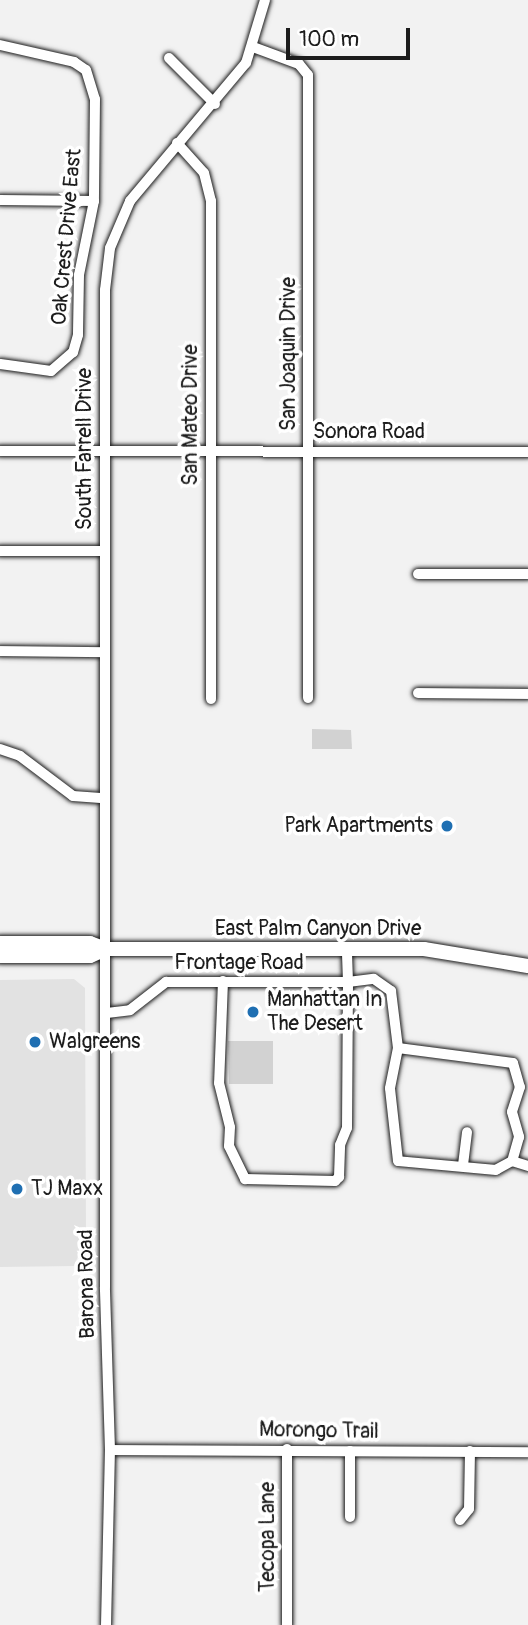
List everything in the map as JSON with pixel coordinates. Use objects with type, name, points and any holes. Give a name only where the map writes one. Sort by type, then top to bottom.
[{"type":"main road","name":"East Palm Canyon Drive","points":[[0,943],[90,943],[106,949],[455,951],[528,966]]},
{"type":"main road","name":"East Palm Canyon Drive","points":[[0,956],[90,956],[106,949]]},
{"type":"street","name":"South Farrell Drive","points":[[106,949],[104,452],[105,290],[110,248],[130,201],[177,143],[215,104],[253,47],[265,0]]},
{"type":"street","name":"Oak Crest Drive East","points":[[0,46],[66,59],[86,70],[95,99],[94,201],[79,275],[78,335],[65,363],[51,370],[0,364]]},
{"type":"street","name":"San Joaquin Drive","points":[[253,47],[299,64],[308,75],[308,698]]},
{"type":"street","points":[[169,58],[215,104]]},
{"type":"street","name":"San Mateo Drive","points":[[177,143],[204,173],[210,188],[211,699]]},
{"type":"street","points":[[0,200],[94,201]]},
{"type":"street","name":"Sonora Road","points":[[0,451],[528,452]]},
{"type":"street","points":[[0,551],[104,551]]},
{"type":"street","points":[[418,573],[528,574]]},
{"type":"street","points":[[0,651],[104,652]]},
{"type":"street","points":[[418,693],[528,694]]},
{"type":"street","points":[[0,749],[20,757],[73,796],[104,798]]},
{"type":"street","name":"Barona Road","points":[[106,949],[105,1287],[110,1450],[106,1625]]},
{"type":"street","points":[[223,981],[219,1083],[230,1127],[229,1146],[240,1175],[252,1181],[335,1181],[339,1177],[340,1145],[347,1128],[347,949]]},
{"type":"street","name":"Frontage Road","points":[[107,1013],[130,1010],[166,982],[348,982],[374,979],[391,991],[398,1048],[390,1088],[398,1161],[463,1165]]},
{"type":"street","points":[[398,1048],[513,1063],[524,1088],[512,1112],[519,1137],[512,1161],[496,1170],[463,1165],[467,1132]]},
{"type":"street","points":[[512,1161],[528,1166]]},
{"type":"street","name":"Morongo Trail","points":[[110,1450],[528,1452]]},
{"type":"street","name":"Tecopa Lane","points":[[287,1450],[287,1625]]},
{"type":"street","points":[[350,1451],[350,1517]]},
{"type":"street","points":[[460,1520],[469,1509],[470,1451]]},
{"type":"shaded area","points":[[312,729],[351,730],[352,749],[312,749]]},
{"type":"shaded area","points":[[74,979],[85,988],[86,1237],[74,1266],[0,1267],[0,980]]},
{"type":"shaded area","points":[[228,1041],[273,1041],[273,1084],[229,1084]]},
{"type":"place","name":"Park Apartments","points":[[447,826]]},
{"type":"place","name":"Manhattan In The Desert","points":[[253,1012]]},
{"type":"place","name":"Walgreens","points":[[35,1042]]},
{"type":"place","name":"TJ Maxx","points":[[17,1189]]}]
